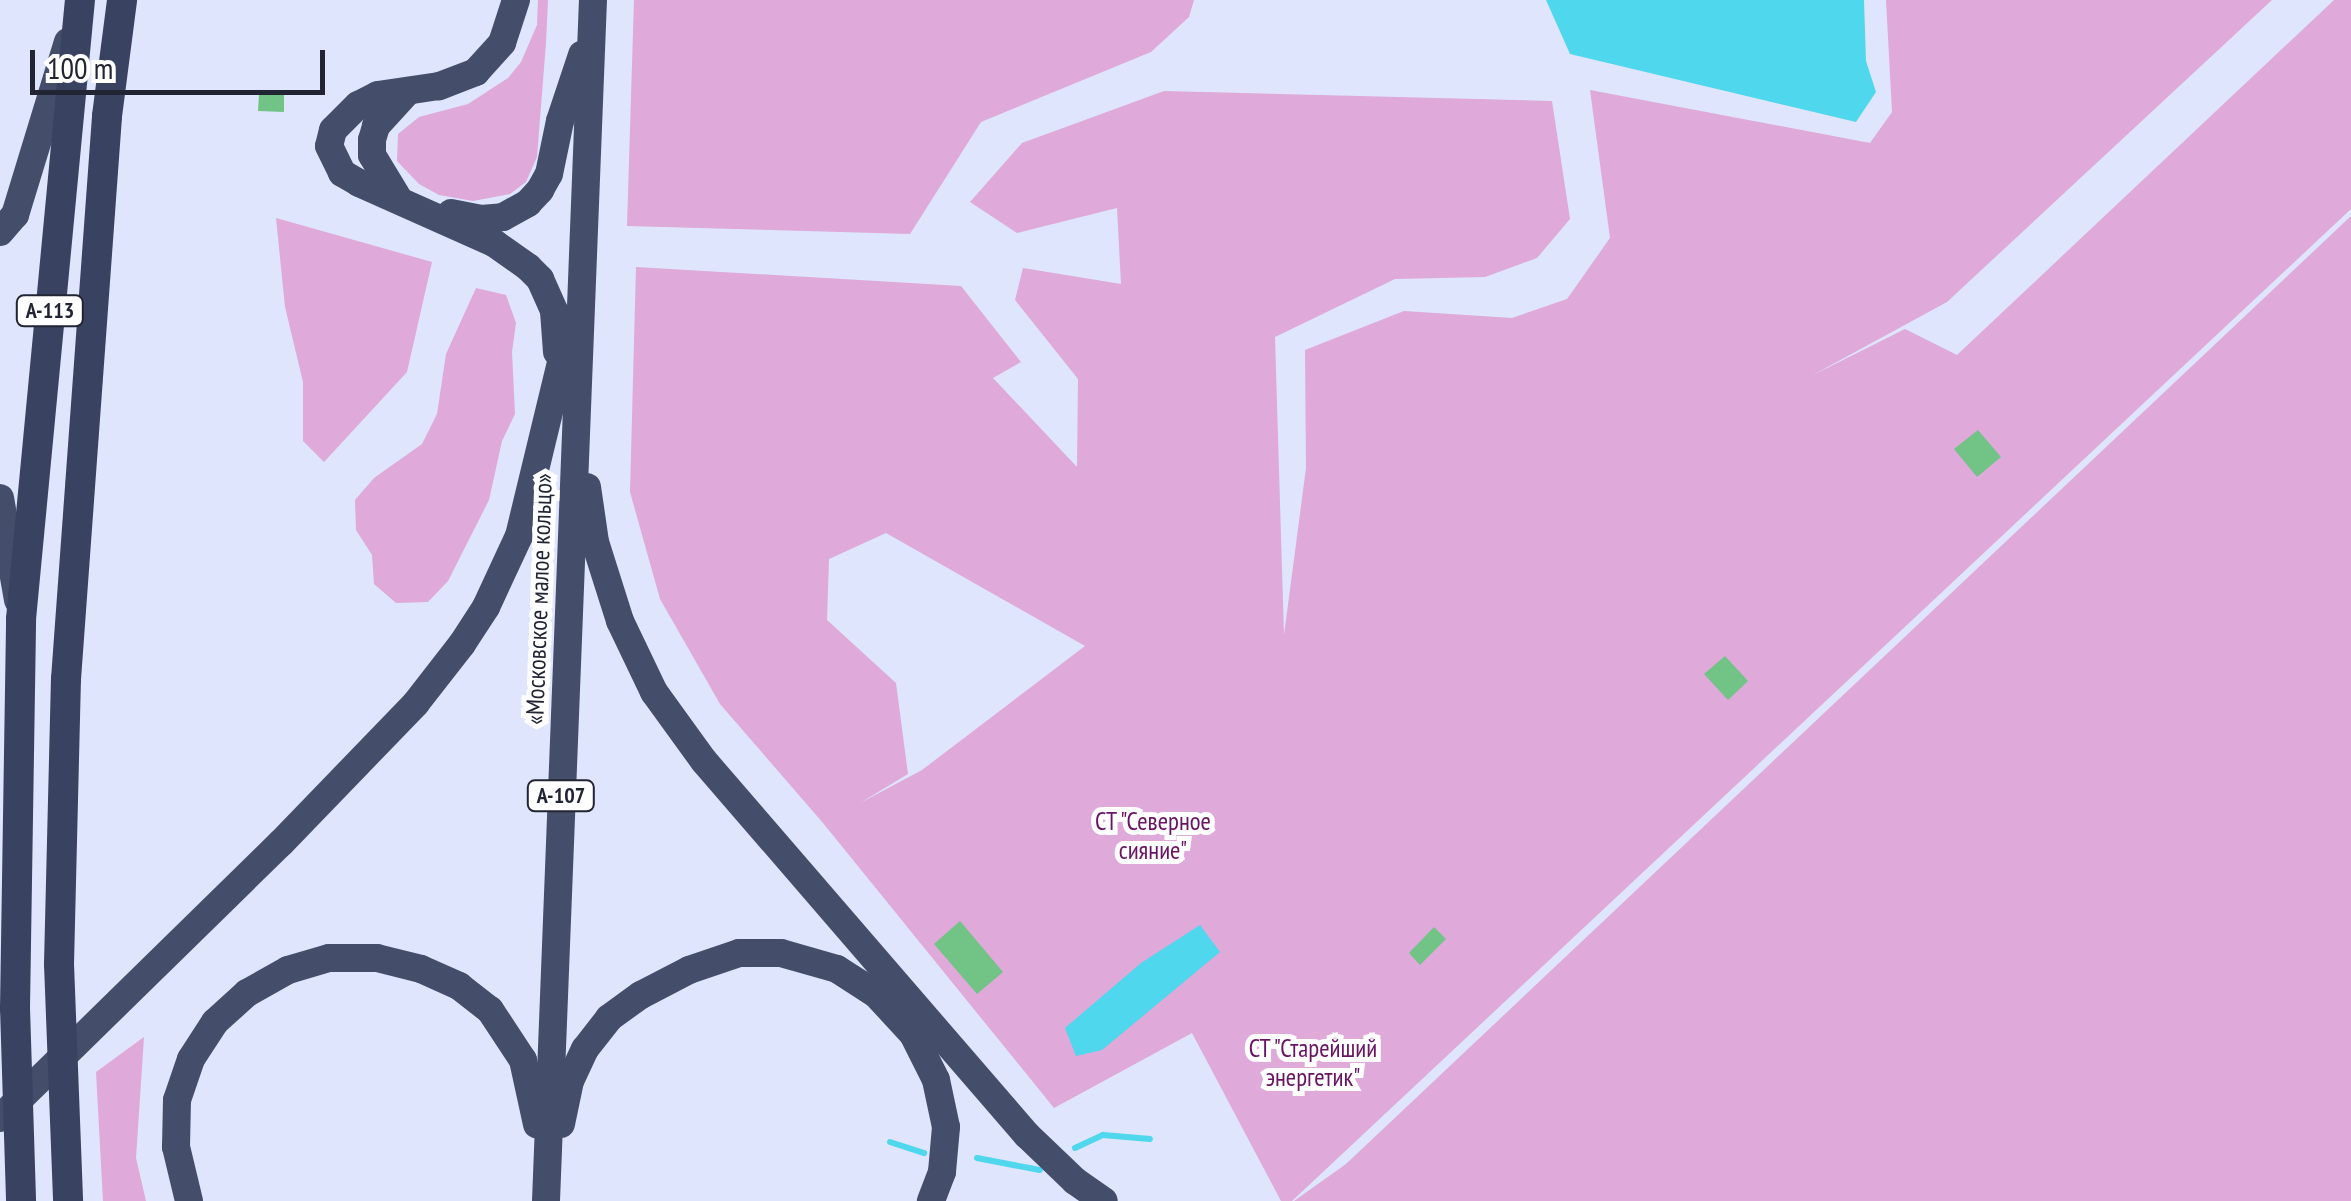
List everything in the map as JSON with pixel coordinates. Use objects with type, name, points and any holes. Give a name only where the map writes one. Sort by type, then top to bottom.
[{"type":"highway","name":"А-113","points":[[68,1201],[59,964],[68,640],[107,116],[122,0]]},
{"type":"highway","points":[[516,0],[502,44],[476,72],[407,92],[378,96],[358,105],[333,130],[328,146],[332,160],[359,183],[494,243],[540,280],[558,326],[555,379]]},
{"type":"highway","name":"А-113","points":[[21,1201],[15,1008],[21,619],[80,1]]},
{"type":"highway","points":[[0,232],[15,215],[80,1]]},
{"type":"highway","points":[[407,92],[376,126],[372,140],[372,155],[404,201],[481,219],[503,217],[528,204],[549,174],[560,120],[593,12]]},
{"type":"highway","name":"«Московское малое кольцо»","points":[[546,1189],[593,12]]},
{"type":"highway","points":[[0,1118],[282,843],[416,703],[451,659],[486,607],[519,536],[555,379],[582,285]]},
{"type":"highway","points":[[577,419],[595,542],[620,621],[654,692],[704,762],[1026,1135],[1104,1201]]},
{"type":"highway","points":[[0,498],[21,619]]},
{"type":"highway","points":[[546,1189],[570,1081],[585,1048],[609,1018],[641,994],[689,970],[739,953],[780,953],[838,969],[876,994],[913,1034],[936,1080],[946,1126],[942,1172],[931,1201]]},
{"type":"highway","points":[[189,1201],[176,1146],[177,1100],[190,1058],[215,1022],[248,993],[288,970],[329,958],[377,958],[421,969],[459,986],[490,1010],[523,1060],[546,1189]]},
{"type":"green space","points":[[538,0],[548,0],[546,43],[537,157],[526,182],[510,194],[473,201],[439,195],[419,184],[397,161],[398,134],[419,117],[468,104],[508,78],[521,62],[537,25]]},
{"type":"green space","points":[[634,0],[1194,0],[1189,17],[1151,52],[981,122],[910,234],[627,226]]},
{"type":"green space","points":[[1886,0],[2272,0],[1947,302],[1811,376],[1905,329],[1957,355],[2334,0],[2351,0],[2351,209],[1292,1201],[1281,1201],[1192,1033],[1054,1108],[823,823],[720,704],[660,599],[630,492],[636,267],[961,286],[1021,362],[993,378],[1077,467],[1078,379],[1015,300],[1023,268],[1121,284],[1117,208],[1017,233],[970,202],[1022,143],[1164,91],[1552,101],[1570,219],[1537,258],[1485,277],[1395,279],[1275,337],[1284,635],[1306,468],[1305,350],[1404,311],[1512,318],[1567,299],[1610,238],[1590,90],[1870,143],[1892,112]],"holes":[[[886,533],[1085,646],[922,770],[860,803],[908,774],[896,683],[827,620],[829,559]]]},
{"type":"green space","points":[[2351,216],[2351,1201],[1294,1201],[1346,1164]]},
{"type":"green space","points":[[276,218],[432,262],[407,372],[324,462],[303,441],[303,382],[285,307]]},
{"type":"green space","points":[[476,288],[506,295],[516,323],[512,352],[515,414],[502,441],[489,500],[448,581],[428,602],[396,603],[374,584],[372,555],[356,530],[355,500],[374,478],[422,444],[437,414],[446,354]]},
{"type":"green space","points":[[144,1037],[136,1158],[146,1201],[103,1201],[96,1072]]},
{"type":"water","points":[[1546,0],[1864,0],[1866,61],[1876,92],[1856,122],[1570,54]]},
{"type":"water","points":[[1200,925],[1220,952],[1102,1050],[1076,1056],[1065,1028],[1141,963]]},
{"type":"building","points":[[259,94],[284,95],[284,112],[258,111]]},
{"type":"building","points":[[1978,430],[2001,457],[1977,477],[1954,449]]},
{"type":"building","points":[[1725,656],[1748,681],[1728,700],[1704,674]]},
{"type":"building","points":[[960,921],[1003,972],[977,994],[934,944]]},
{"type":"building","points":[[1434,927],[1446,939],[1420,965],[1409,953]]},
{"type":"waterway","points":[[1075,1148],[1103,1135],[1150,1139]]},
{"type":"waterway","points":[[890,1142],[924,1153]]},
{"type":"waterway","points":[[977,1158],[1040,1170]]},
{"type":"park label","name":"СТ \"Северное сияние\"","points":[[1153,836]]},
{"type":"park label","name":"СТ \"Старейший энергетик\"","points":[[1313,1064]]}]
